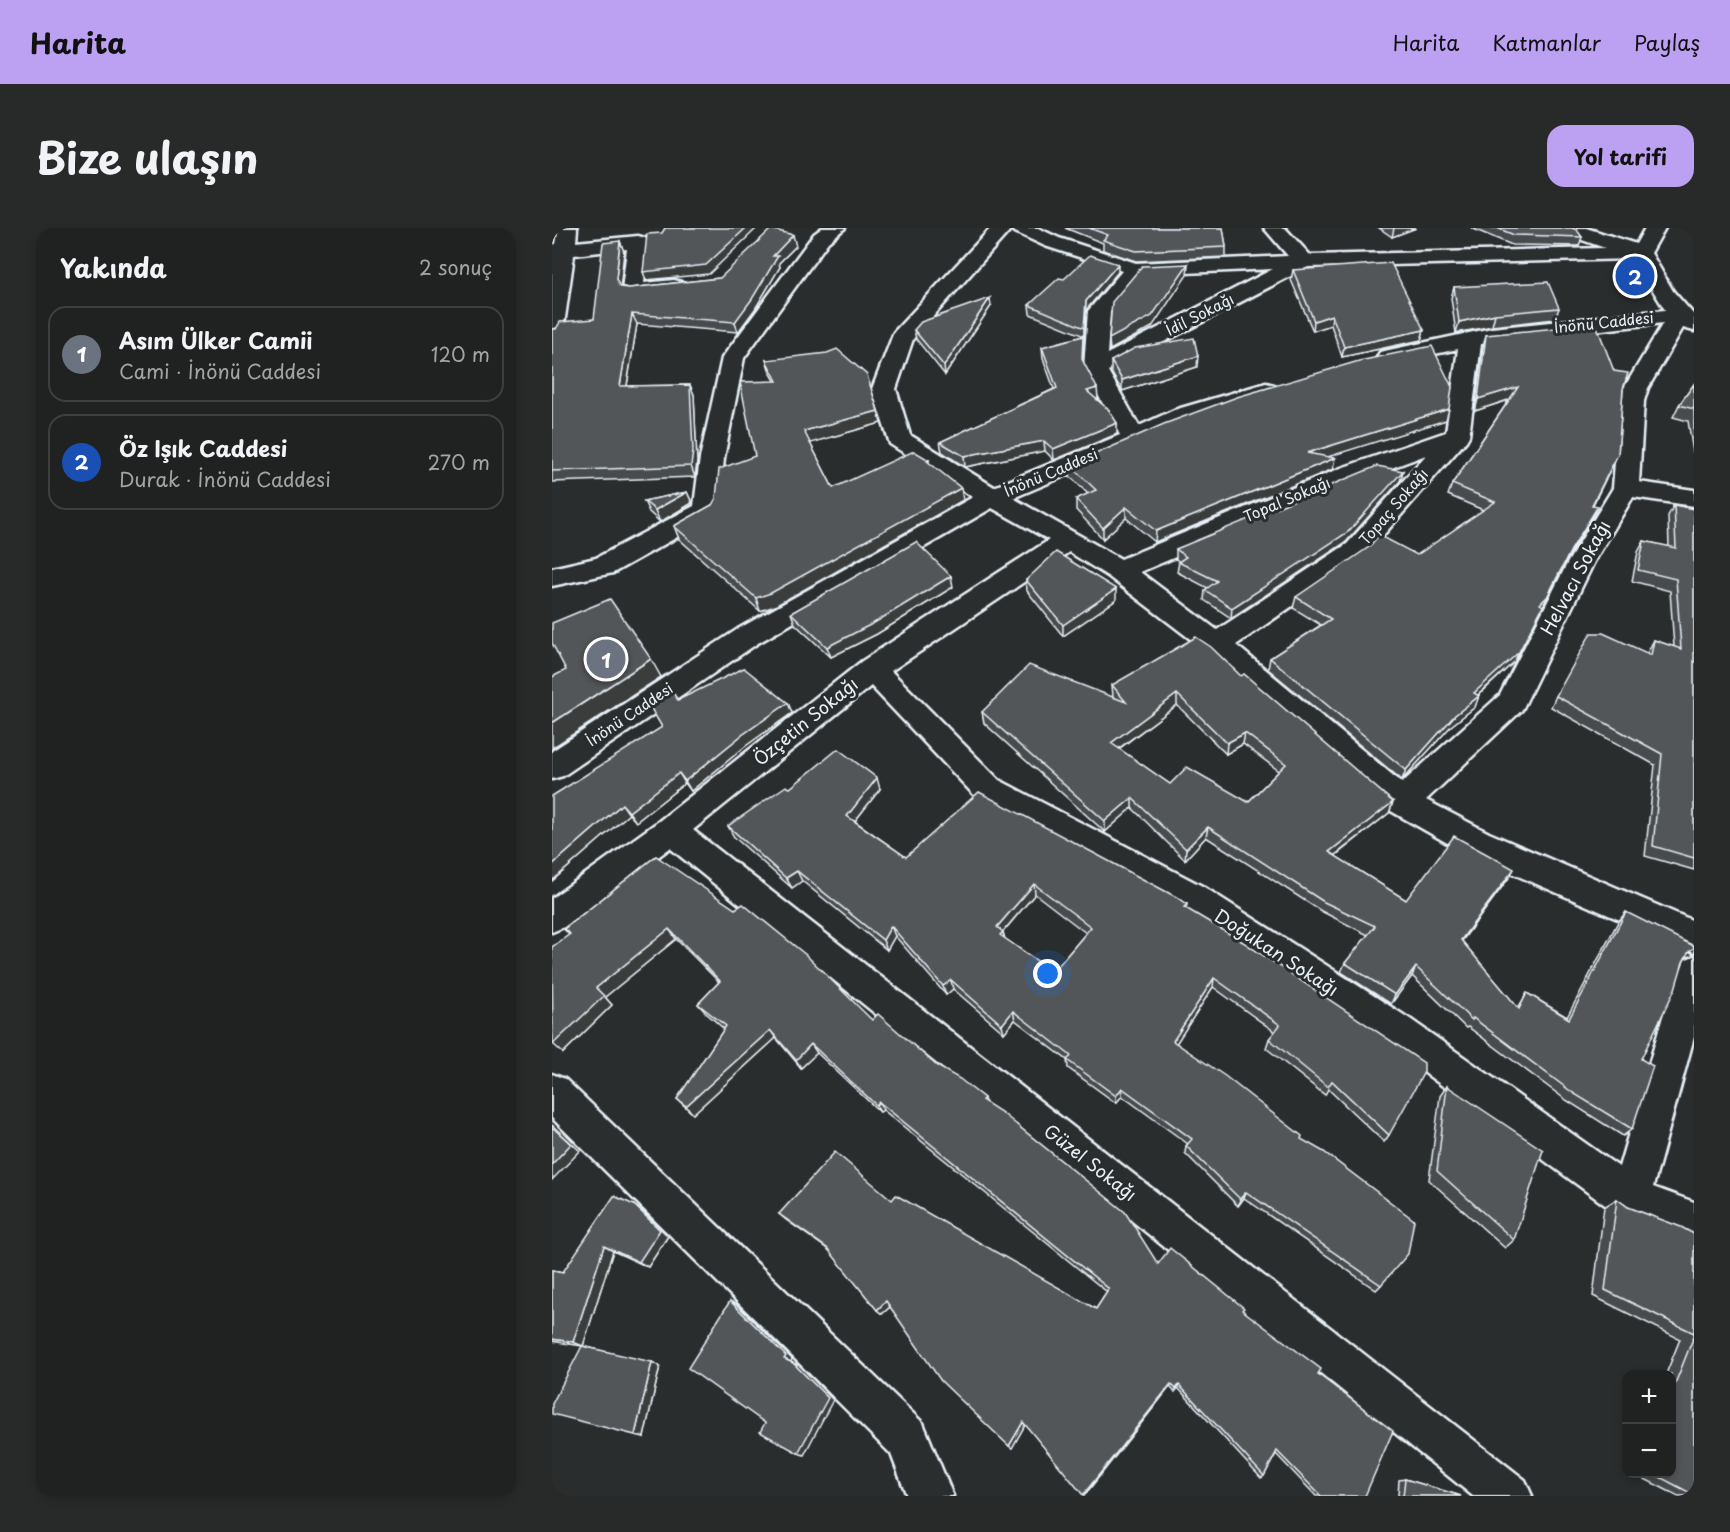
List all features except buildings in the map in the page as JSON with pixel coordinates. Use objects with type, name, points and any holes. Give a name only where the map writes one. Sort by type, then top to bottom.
[{"type":"street","points":[[552,332],[558,250],[568,228]]},
{"type":"street","points":[[552,575],[603,566],[706,510],[712,458],[733,358],[821,237],[835,228]]},
{"type":"street","points":[[1002,228],[902,337],[884,389],[899,439],[992,497],[1119,570],[1216,645],[1402,802],[1477,843],[1694,937]]},
{"type":"street","points":[[1022,228],[1052,242],[1135,269],[1304,261],[1641,253]]},
{"type":"street","points":[[1274,228],[1304,261]]},
{"type":"street","points":[[1566,228],[1641,253],[1660,289],[1687,321]]},
{"type":"street","points":[[1641,253],[1655,228]]},
{"type":"street","points":[[558,250],[638,242],[633,290],[693,284]]},
{"type":"street","name":"İdil Sokağı","points":[[1095,369],[1304,261]]},
{"type":"street","points":[[1134,438],[1095,369],[1099,311],[1135,269]]},
{"type":"street","name":"İnönü Caddesi","points":[[1362,362],[1470,341],[1492,334],[1687,321]]},
{"type":"street","name":"Helvacı Sokağı","points":[[1402,802],[1511,702],[1581,562],[1626,488],[1632,401],[1636,388],[1687,321]]},
{"type":"street","points":[[1456,436],[1470,341]]},
{"type":"street","name":"İnönü Caddesi","points":[[552,766],[748,636],[992,497],[1134,438],[1182,415],[1283,384]]},
{"type":"street","name":"Topal Sokağı","points":[[1119,570],[1350,474],[1456,436]]},
{"type":"street","name":"Topaç Sokağı","points":[[1216,645],[1356,549],[1456,436]]},
{"type":"street","points":[[1626,488],[1694,498]]},
{"type":"street","name":"Özçetin Sokağı","points":[[552,917],[670,830],[872,669],[1069,540]]},
{"type":"street","name":"Doğukan Sokağı","points":[[872,669],[988,789],[1192,897],[1397,1031],[1630,1199],[1694,1222]]},
{"type":"street","name":"Güzel Sokağı","points":[[670,830],[1509,1496]]},
{"type":"street","points":[[1630,1199],[1694,972]]},
{"type":"street","points":[[552,1092],[907,1438],[930,1496]]},
{"type":"place","name":"Öz Işık Caddesi","points":[[1635,276]]},
{"type":"place","name":"Asım Ülker Camii","points":[[606,659]]}]
